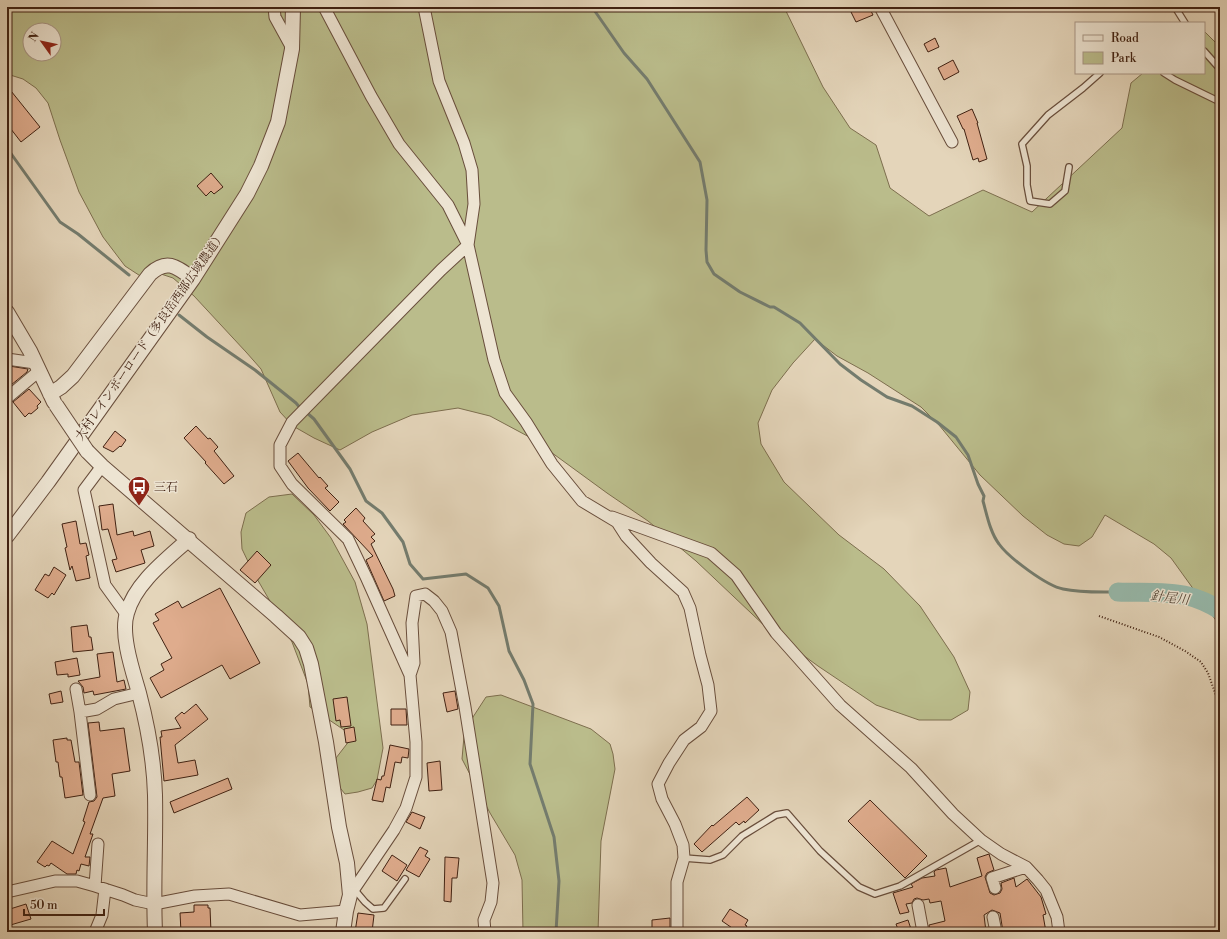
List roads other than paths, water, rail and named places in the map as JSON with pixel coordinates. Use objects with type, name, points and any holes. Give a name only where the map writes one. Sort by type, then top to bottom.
[{"type":"street","points":[[274,7],[275,17],[292,49]]},
{"type":"street","name":"大村レインボーロード（多良岳西部広域農道）","points":[[7,536],[48,482],[193,278],[247,194],[261,166],[278,122],[292,49],[293,7]]},
{"type":"street","points":[[324,7],[371,96],[399,144],[448,205],[468,245],[494,360],[505,393],[526,422],[552,464],[582,501],[617,522],[626,536],[651,563],[683,592],[690,608],[708,685],[711,711],[701,727],[684,740],[669,763],[658,784],[662,799],[675,824],[683,846],[684,858],[677,882],[677,932]]},
{"type":"street","points":[[343,932],[346,911],[352,892],[394,830],[406,808],[416,777],[416,742],[410,675],[367,578],[348,540],[292,484],[280,466],[280,445],[292,422],[441,270],[468,245],[474,204],[472,170],[464,143],[439,81],[424,7]]},
{"type":"street","points":[[880,7],[952,142]]},
{"type":"street","points":[[53,400],[61,387],[73,376],[150,274],[157,267],[168,265],[176,266],[193,278]]},
{"type":"street","points":[[7,312],[53,400],[87,451],[102,466],[276,616],[299,637],[306,648],[311,664],[326,742],[352,892]]},
{"type":"street","points":[[7,358],[37,367]]},
{"type":"street","points":[[10,393],[37,367]]},
{"type":"street","points":[[102,466],[84,490],[105,585],[126,614]]},
{"type":"street","points":[[602,514],[711,554],[736,575],[776,633],[840,705],[911,768],[953,814],[981,840],[1001,854],[1026,867],[1038,880],[1046,890],[1057,918],[1059,932]]},
{"type":"street","points":[[154,932],[155,794],[149,730],[127,645],[125,627],[126,614],[131,601],[139,589],[159,566],[188,539]]},
{"type":"street","points":[[410,675],[414,663],[412,623],[416,596],[425,594],[434,601],[442,611],[451,632],[466,707],[493,883],[491,902],[484,920],[485,932]]},
{"type":"street","points":[[76,689],[90,795]]},
{"type":"street","points":[[80,712],[97,709],[114,699],[139,693]]},
{"type":"street","points":[[95,932],[102,915],[98,844]]},
{"type":"street","points":[[995,888],[992,878],[1026,867]]},
{"type":"street","points":[[7,892],[55,880],[77,881],[100,887],[135,900],[154,904],[195,896],[229,894],[300,915],[346,911]]},
{"type":"street","points":[[918,905],[923,932]]},
{"type":"street","points":[[993,917],[996,932]]},
{"type":"lane","points":[[1174,7],[1184,22]]},
{"type":"lane","points":[[1205,52],[1220,69]]},
{"type":"lane","points":[[1069,167],[1065,191],[1050,204],[1030,201],[1027,185],[1027,166],[1022,144],[1048,116],[1099,74]]},
{"type":"lane","points":[[1166,74],[1216,100],[1220,100]]},
{"type":"lane","points":[[684,858],[710,860],[723,854],[742,836],[776,815],[787,813],[820,851],[859,887],[875,894],[900,886],[981,840]]},
{"type":"lane","points":[[352,892],[373,909],[384,908],[405,879]]},
{"type":"waterway","points":[[592,7],[624,53],[647,79],[700,162],[707,200],[707,262],[714,274],[740,292],[770,307],[774,307],[800,323],[840,364],[861,380],[887,397],[912,406],[937,422],[956,437],[968,455],[978,484],[984,496],[983,501],[993,534],[1004,550],[1019,564],[1048,583],[1063,589],[1084,592],[1118,592]]},
{"type":"waterway","points":[[7,148],[60,222],[78,234],[129,275]]},
{"type":"waterway","points":[[179,315],[207,337],[255,370],[296,403],[301,409]]},
{"type":"waterway","points":[[306,412],[314,419],[350,469],[366,501],[382,513],[403,542],[410,564],[423,579],[466,574],[488,588],[499,606],[509,651],[524,680],[533,704],[530,764],[554,837],[559,881],[556,932]]},
{"type":"waterway","name":"針尾川","points":[[1118,592],[1180,594],[1201,600],[1220,610]]},
{"type":"place","name":"三石","points":[[139,506]]}]
